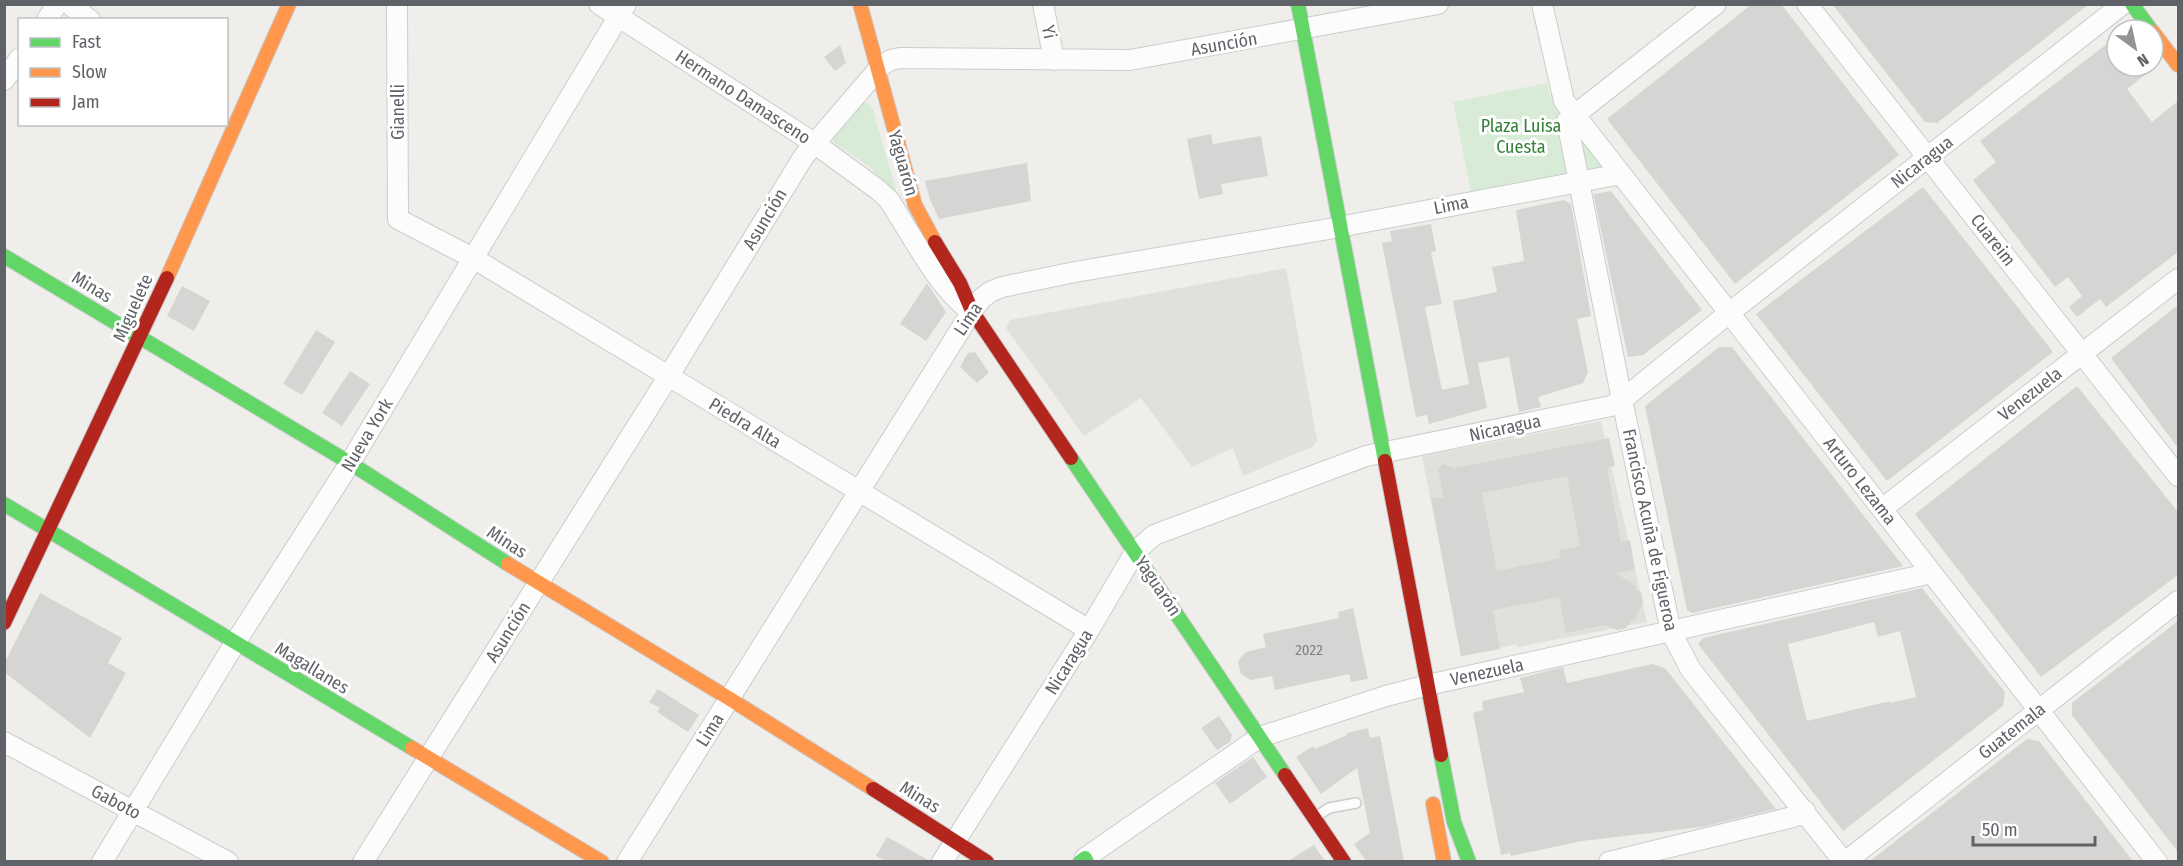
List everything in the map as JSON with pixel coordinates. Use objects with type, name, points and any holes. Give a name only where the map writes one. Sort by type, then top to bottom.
[{"type":"street","points":[[47,18],[57,4]]},
{"type":"street","points":[[69,4],[87,18]]},
{"type":"street","name":"Miguelete","points":[[4,623],[140,337],[231,121],[289,4]]},
{"type":"street","name":"Gianelli","points":[[397,4],[398,219]]},
{"type":"street","name":"Hermano Damasceno","points":[[598,4],[622,10],[814,143],[884,195]]},
{"type":"street","name":"Yaguarón","points":[[860,4],[915,205],[924,226],[961,286],[972,311],[1344,861]]},
{"type":"street","name":"Yi","points":[[1043,4],[1054,60]]},
{"type":"street","points":[[1298,4],[1290,32],[1415,687],[1454,822],[1469,861]]},
{"type":"street","name":"Asunción","points":[[363,861],[668,377],[804,156],[876,69],[894,59],[1130,60],[1438,4]]},
{"type":"street","points":[[1542,4],[1569,107],[1716,4]]},
{"type":"street","name":"Cuareim","points":[[1807,4],[2178,476]]},
{"type":"street","name":"Nicaragua","points":[[942,861],[1089,630],[1135,552],[1154,535],[1370,456],[1611,406],[1622,400],[2122,4]]},
{"type":"street","points":[[2132,4],[2142,18]]},
{"type":"street","name":"Nueva York","points":[[102,861],[235,643],[350,463],[622,10]]},
{"type":"street","points":[[2165,48],[2178,65]]},
{"type":"street","points":[[4,80],[18,61]]},
{"type":"street","name":"Arturo Lezama","points":[[1569,107],[2157,861]]},
{"type":"street","name":"Francisco Acuña de Figueroa","points":[[1569,107],[1567,121],[1578,181],[1671,632],[1691,670],[1844,861]]},
{"type":"street","name":"Lima","points":[[627,861],[981,298],[1002,287],[1075,272],[1328,230],[1621,174]]},
{"type":"street","name":"Yaguarón","points":[[884,195],[945,286],[961,304],[972,311]]},
{"type":"street","name":"Piedra Alta","points":[[398,219],[473,258],[1089,630]]},
{"type":"street","name":"Minas","points":[[4,256],[350,463],[538,584],[730,699],[987,861]]},
{"type":"street","name":"Venezuela","points":[[1882,509],[2178,279]]},
{"type":"street","name":"Magallanes","points":[[4,504],[602,861]]},
{"type":"street","name":"Venezuela","points":[[1084,860],[1260,737],[1415,687],[1932,573]]},
{"type":"street","name":"Guatemala","points":[[1844,861],[2178,601]]},
{"type":"street","name":"Gaboto","points":[[4,742],[228,861]]},
{"type":"street","points":[[1431,795],[1443,861]]},
{"type":"street","points":[[1610,861],[1793,817],[1805,811]]},
{"type":"lane","points":[[1315,818],[1329,808],[1356,803]]},
{"type":"shaded area","points":[[1286,268],[1317,440],[1314,446],[1243,476],[1233,448],[1192,467],[1141,398],[1084,436],[1006,328],[1010,320]]},
{"type":"shaded area","points":[[1601,421],[1647,622],[1461,656],[1422,456]]},
{"type":"green space","name":"Plaza Luisa Cuesta","points":[[1547,83],[1550,96],[1604,167],[1601,170],[1471,193],[1453,102]]},
{"type":"green space","points":[[868,103],[872,107],[896,190],[890,191],[870,167],[834,143],[832,136],[858,105]]},
{"type":"building","points":[[1752,4],[1781,4],[1899,155],[1735,284],[1607,119]]},
{"type":"building","points":[[1832,4],[2089,4],[1937,123],[1925,122]]},
{"type":"building","points":[[840,45],[846,63],[835,71],[824,57]]},
{"type":"building","points":[[2105,45],[2105,78],[2141,78],[2127,89],[2152,122],[2178,101],[2178,252],[2106,307],[2100,299],[2077,317],[2069,307],[2082,296],[2068,277],[2055,287],[1973,180],[1996,162],[1980,141]]},
{"type":"building","points":[[1211,134],[1213,144],[1261,136],[1268,176],[1221,184],[1223,194],[1199,199],[1187,139]]},
{"type":"building","points":[[1027,163],[1031,201],[939,219],[930,200],[925,181]]},
{"type":"building","points":[[1923,187],[2053,352],[1887,481],[1756,314]]},
{"type":"building","points":[[1611,191],[1702,310],[1643,355],[1628,357],[1594,197],[1594,194]]},
{"type":"building","points":[[1564,200],[1571,204],[1591,316],[1577,319],[1588,372],[1583,383],[1538,397],[1541,407],[1519,412],[1509,357],[1478,363],[1487,408],[1429,424],[1427,415],[1416,417],[1382,243],[1392,241],[1390,231],[1431,224],[1436,251],[1431,252],[1442,304],[1425,307],[1442,390],[1469,384],[1453,301],[1497,292],[1492,267],[1524,261],[1516,210]]},
{"type":"building","points":[[927,283],[946,312],[926,341],[900,324]]},
{"type":"building","points":[[182,286],[210,301],[194,331],[167,316]]},
{"type":"building","points":[[2178,305],[2178,448],[2111,358]]},
{"type":"building","points":[[316,330],[335,342],[302,395],[283,384]]},
{"type":"building","points":[[1719,347],[1732,347],[1903,566],[1692,613],[1687,610],[1645,406]]},
{"type":"building","points":[[975,352],[989,373],[977,383],[960,367],[968,353]]},
{"type":"building","points":[[350,371],[370,384],[342,426],[322,413]]},
{"type":"building","points":[[2077,386],[2178,512],[2178,575],[2041,677],[1915,514]]},
{"type":"building","points":[[1609,438],[1615,466],[1607,468],[1621,542],[1630,540],[1635,569],[1616,573],[1641,592],[1643,602],[1635,620],[1631,621],[1626,628],[1617,630],[1605,625],[1566,633],[1559,597],[1493,610],[1500,649],[1461,656],[1431,498],[1443,498],[1438,468],[1443,464],[1454,468]],"holes":[[[1567,476],[1580,546],[1559,550],[1561,558],[1497,571],[1482,493]]]},
{"type":"building","points":[[1922,588],[2005,692],[2003,706],[1843,831],[1698,644],[1703,638]],"holes":[[[1874,622],[1878,637],[1900,631],[1916,697],[1807,721],[1788,644]]]},
{"type":"building","points":[[40,593],[122,638],[108,663],[126,673],[90,738],[4,672],[4,664]]},
{"type":"building","points":[[1353,608],[1368,679],[1351,682],[1349,674],[1275,690],[1272,676],[1251,680],[1241,674],[1238,662],[1240,658],[1246,652],[1266,647],[1263,634],[1339,618],[1338,612]]},
{"type":"building","points":[[2178,621],[2178,852],[2072,715],[2072,703]]},
{"type":"building","points":[[1652,664],[1665,668],[1776,809],[1702,827],[1582,841],[1511,856],[1510,853],[1501,855],[1473,713],[1483,710],[1482,701],[1524,692],[1520,678],[1563,667],[1567,683]]},
{"type":"building","points":[[658,689],[699,715],[688,732],[657,712],[660,708],[649,702]]},
{"type":"building","points":[[1219,716],[1232,735],[1230,742],[1217,750],[1201,728]]},
{"type":"building","points":[[1368,728],[1370,738],[1380,736],[1404,861],[1366,861],[1354,844],[1370,833],[1357,768],[1321,794],[1296,757],[1313,746],[1315,749],[1347,735],[1346,733]]},
{"type":"building","points":[[2027,739],[2039,741],[2133,861],[1870,861]]},
{"type":"building","points":[[1253,757],[1267,777],[1230,804],[1215,783]]},
{"type":"building","points":[[887,837],[930,861],[886,861],[876,856]]},
{"type":"building","points":[[1314,845],[1325,861],[1288,861]]},
{"type":"traffic: fast","points":[[1298,4],[1385,461]]},
{"type":"traffic: fast","points":[[2132,4],[2142,18]]},
{"type":"traffic: fast","points":[[4,256],[350,463],[508,564]]},
{"type":"traffic: fast","points":[[1071,458],[1285,775]]},
{"type":"traffic: fast","points":[[4,504],[412,748]]},
{"type":"traffic: fast","points":[[1441,755],[1454,822],[1469,862]]},
{"type":"traffic: fast","points":[[1080,862],[1085,858],[1087,862]]},
{"type":"traffic: slow","points":[[167,278],[289,4]]},
{"type":"traffic: slow","points":[[860,4],[915,205],[935,242]]},
{"type":"traffic: slow","points":[[2165,48],[2178,65]]},
{"type":"traffic: slow","points":[[508,564],[873,789]]},
{"type":"traffic: slow","points":[[412,748],[602,862]]},
{"type":"traffic: slow","points":[[1433,804],[1444,862]]},
{"type":"traffic: jam","points":[[935,242],[960,283],[972,311],[1071,458]]},
{"type":"traffic: jam","points":[[4,623],[167,278]]},
{"type":"traffic: jam","points":[[1385,461],[1441,755]]},
{"type":"traffic: jam","points":[[1285,775],[1344,862]]},
{"type":"traffic: jam","points":[[873,789],[987,862]]}]
